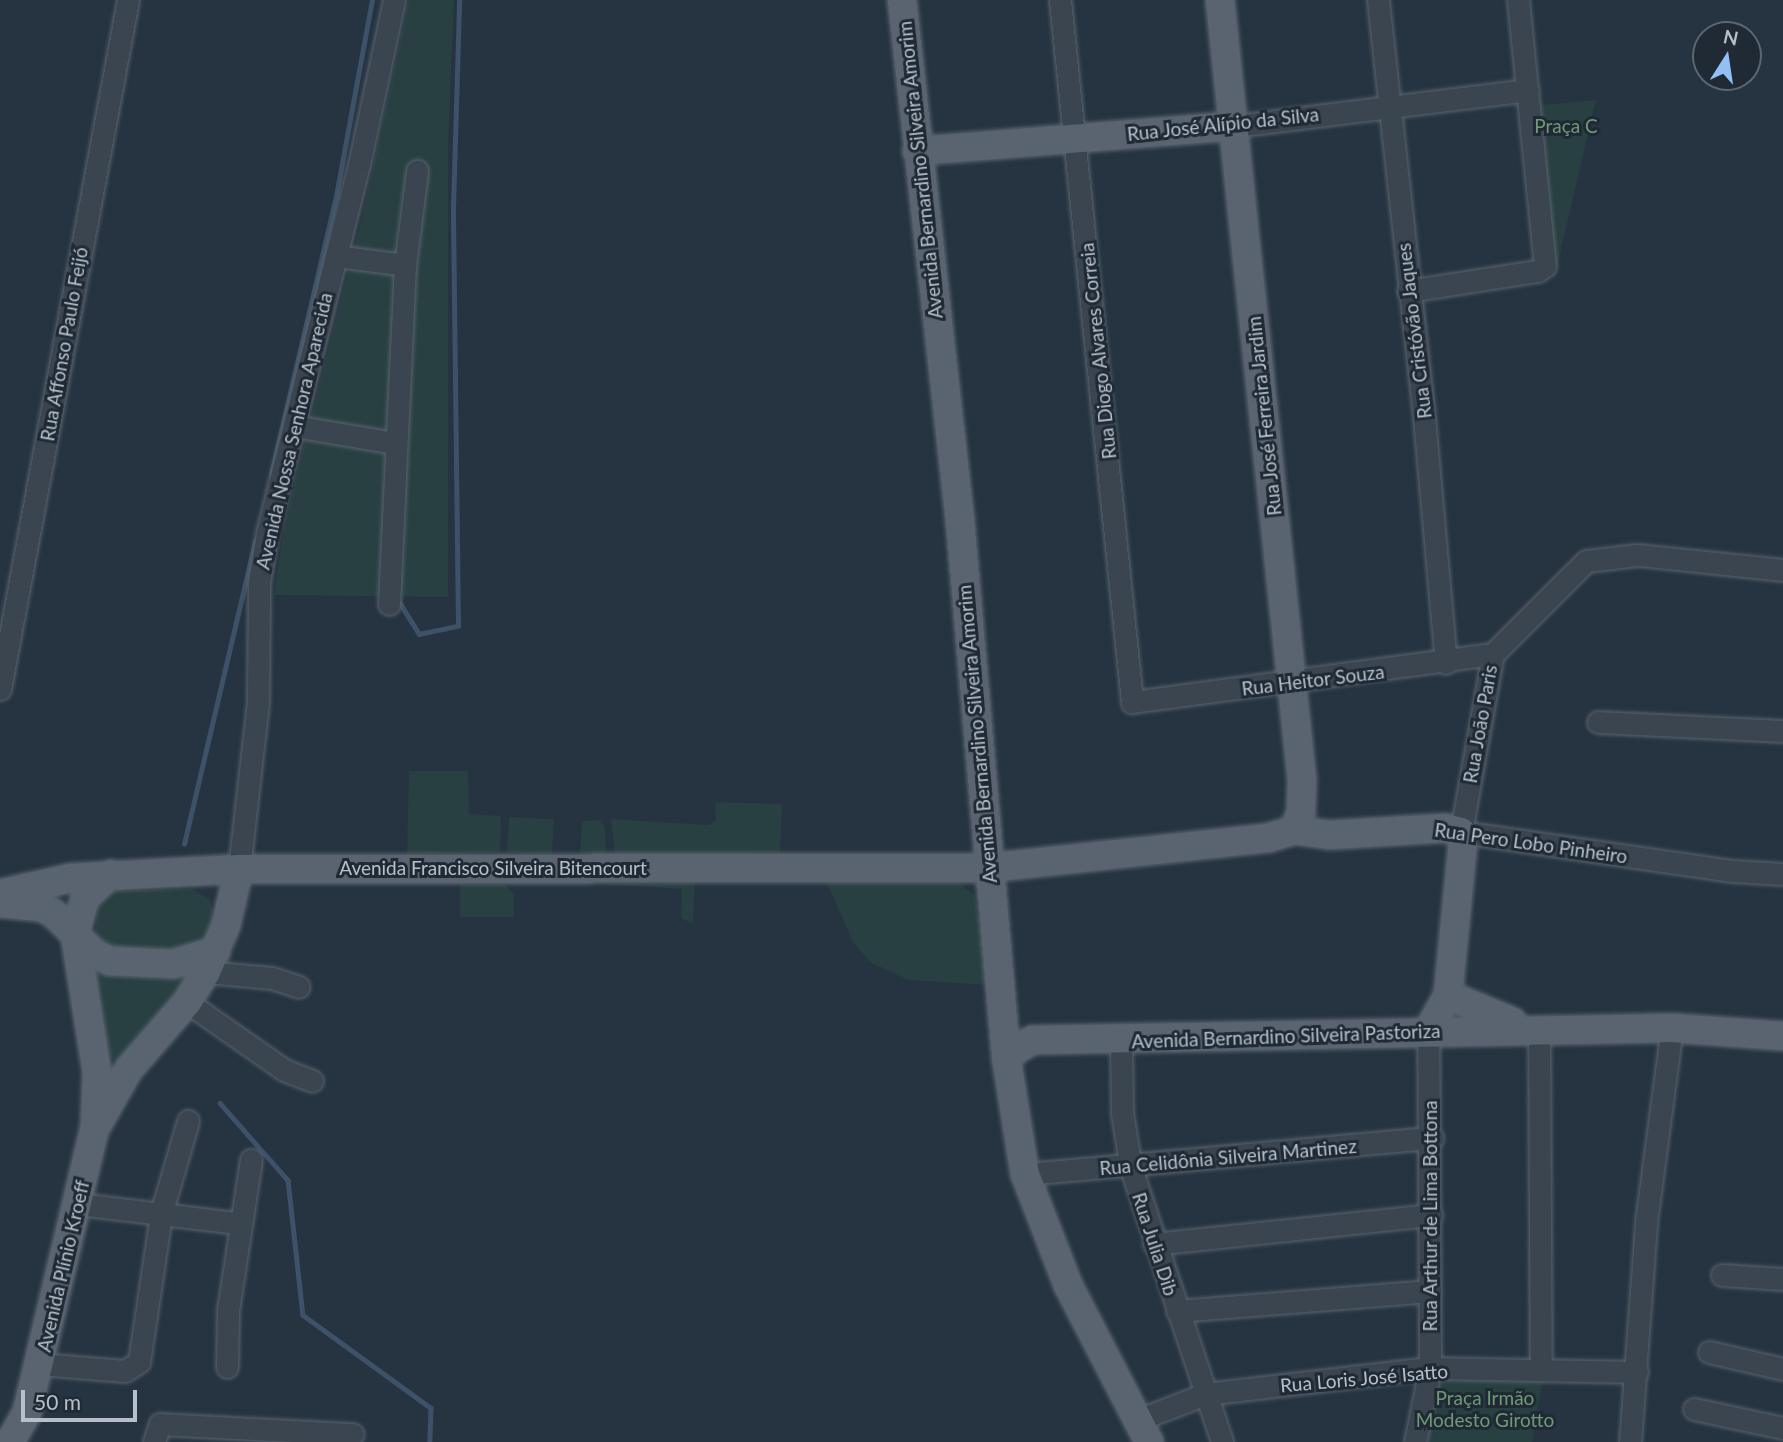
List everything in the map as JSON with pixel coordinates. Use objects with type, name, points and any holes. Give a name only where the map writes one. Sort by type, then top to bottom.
[{"type":"main road","name":"Avenida Bernardino Silveira Amorim","points":[[902,0],[960,520],[987,868],[1006,1055],[1025,1174],[1068,1284],[1144,1431]]},
{"type":"main road","name":"Rua José Ferreira Jardim","points":[[1220,0],[1293,683],[1297,821]]},
{"type":"main road","name":"Rua José Alípio da Silva","points":[[917,151],[1235,126]]},
{"type":"main road","name":"Rua Pero Lobo Pinheiro","points":[[987,868],[1268,838],[1297,821],[1330,835],[1359,830],[1445,828],[1461,832]]},
{"type":"main road","name":"Rua João Paris","points":[[1428,1031],[1448,995],[1461,832]]},
{"type":"main road","name":"Avenida Francisco Silveira Bitencourt","points":[[0,894],[111,874],[239,869],[987,868]]},
{"type":"main road","name":"Avenida Plínio Kroeff","points":[[95,1127],[129,1069],[187,1002],[216,949],[239,869]]},
{"type":"main road","points":[[0,902],[41,907],[94,954],[134,965],[190,961],[216,949],[211,892],[176,871]]},
{"type":"main road","name":"Avenida Plínio Kroeff","points":[[10,1442],[27,1412],[95,1127],[97,1072],[75,935],[85,898],[111,874]]},
{"type":"main road","name":"Avenida Bernardino Silveira Pastoriza","points":[[1448,995],[1474,1009],[1539,1030]]},
{"type":"main road","points":[[1002,1010],[1033,1040]]},
{"type":"main road","name":"Avenida Bernardino Silveira Pastoriza","points":[[1006,1055],[1033,1040],[1672,1028],[1783,1036]]},
{"type":"street","name":"Rua Affonso Paulo Feijó","points":[[0,689],[128,0]]},
{"type":"street","name":"Avenida Nossa Senhora Aparecida","points":[[239,869],[258,701],[259,582],[267,533],[336,256],[394,0]]},
{"type":"street","name":"Rua Diogo Alvares Correia","points":[[1060,0],[1132,702]]},
{"type":"street","name":"Rua Cristóvão Jaques","points":[[1378,0],[1408,291],[1423,406],[1446,663]]},
{"type":"street","points":[[1408,291],[1537,271],[1545,266],[1518,0]]},
{"type":"street","name":"Rua José Alípio da Silva","points":[[1235,126],[1528,90]]},
{"type":"street","points":[[389,604],[394,443],[405,265],[417,171]]},
{"type":"street","points":[[336,256],[405,265]]},
{"type":"street","points":[[294,426],[394,443]]},
{"type":"street","name":"Rua João Paris","points":[[1461,832],[1493,654],[1586,561],[1637,555],[1783,570]]},
{"type":"street","name":"Rua Heitor Souza","points":[[1132,702],[1446,663],[1493,654]]},
{"type":"street","points":[[1598,722],[1783,731]]},
{"type":"street","name":"Rua Pero Lobo Pinheiro","points":[[1461,832],[1733,871],[1783,874]]},
{"type":"street","points":[[216,949],[272,978],[299,987]]},
{"type":"street","points":[[187,1002],[284,1070],[312,1081]]},
{"type":"street","points":[[1630,1442],[1646,1222],[1672,1028]]},
{"type":"street","points":[[1539,1030],[1541,1370]]},
{"type":"street","name":"Rua Arthur de Lima Bottona","points":[[1415,1442],[1430,1368],[1432,1138],[1428,1031]]},
{"type":"street","name":"Rua Julia Dib","points":[[1121,1040],[1122,1113],[1131,1168],[1154,1244],[1222,1442]]},
{"type":"street","points":[[39,1364],[125,1371],[139,1362],[161,1214],[188,1121]]},
{"type":"street","name":"Rua Celidônia Silveira Martinez","points":[[1025,1174],[1131,1168],[1432,1138]]},
{"type":"street","points":[[227,1367],[228,1310],[238,1223],[251,1160]]},
{"type":"street","points":[[78,1204],[238,1223]]},
{"type":"street","points":[[1154,1244],[1430,1215]]},
{"type":"street","points":[[1722,1275],[1783,1279]]},
{"type":"street","points":[[1177,1311],[1430,1291]]},
{"type":"street","points":[[1709,1352],[1783,1369]]},
{"type":"street","name":"Rua Loris José Isatto","points":[[1144,1431],[1205,1394],[1430,1368],[1637,1372]]},
{"type":"street","points":[[1694,1409],[1783,1428]]},
{"type":"street","points":[[157,1433],[353,1434]]},
{"type":"green space","points":[[409,0],[454,0],[448,143],[448,597],[274,595],[285,520],[362,218]]},
{"type":"green space","name":"Praça C","points":[[1596,100],[1554,279],[1541,105]]},
{"type":"green space","points":[[409,771],[468,771],[469,814],[501,816],[500,852],[407,854]]},
{"type":"green space","points":[[715,802],[782,804],[780,853],[615,854],[611,819],[709,825],[716,820]]},
{"type":"green space","points":[[509,817],[554,819],[552,854],[507,852]]},
{"type":"green space","points":[[600,820],[605,828],[606,854],[580,855],[582,821]]},
{"type":"green space","points":[[596,874],[695,876],[693,924],[681,918],[682,889],[586,883]]},
{"type":"green space","points":[[460,875],[495,875],[514,894],[514,917],[460,917]]},
{"type":"green space","points":[[825,879],[956,880],[975,896],[988,985],[908,980],[870,962],[853,942]]},
{"type":"green space","points":[[192,889],[210,900],[215,919],[207,940],[194,949],[117,951],[95,937],[98,902],[113,891]]},
{"type":"green space","points":[[191,967],[178,992],[122,1059],[116,1062],[110,1057],[95,975],[103,969]]},
{"type":"green space","name":"Praça Irmão Modesto Girotto","points":[[1441,1377],[1543,1379],[1532,1442],[1428,1442]]},
{"type":"waterway","points":[[271,475],[336,196],[372,0]]},
{"type":"waterway","points":[[400,603],[419,634],[458,626],[453,208],[459,0]]},
{"type":"waterway","points":[[184,844],[255,541]]},
{"type":"waterway","points":[[220,1103],[288,1180],[303,1315],[431,1408],[430,1442]]}]
